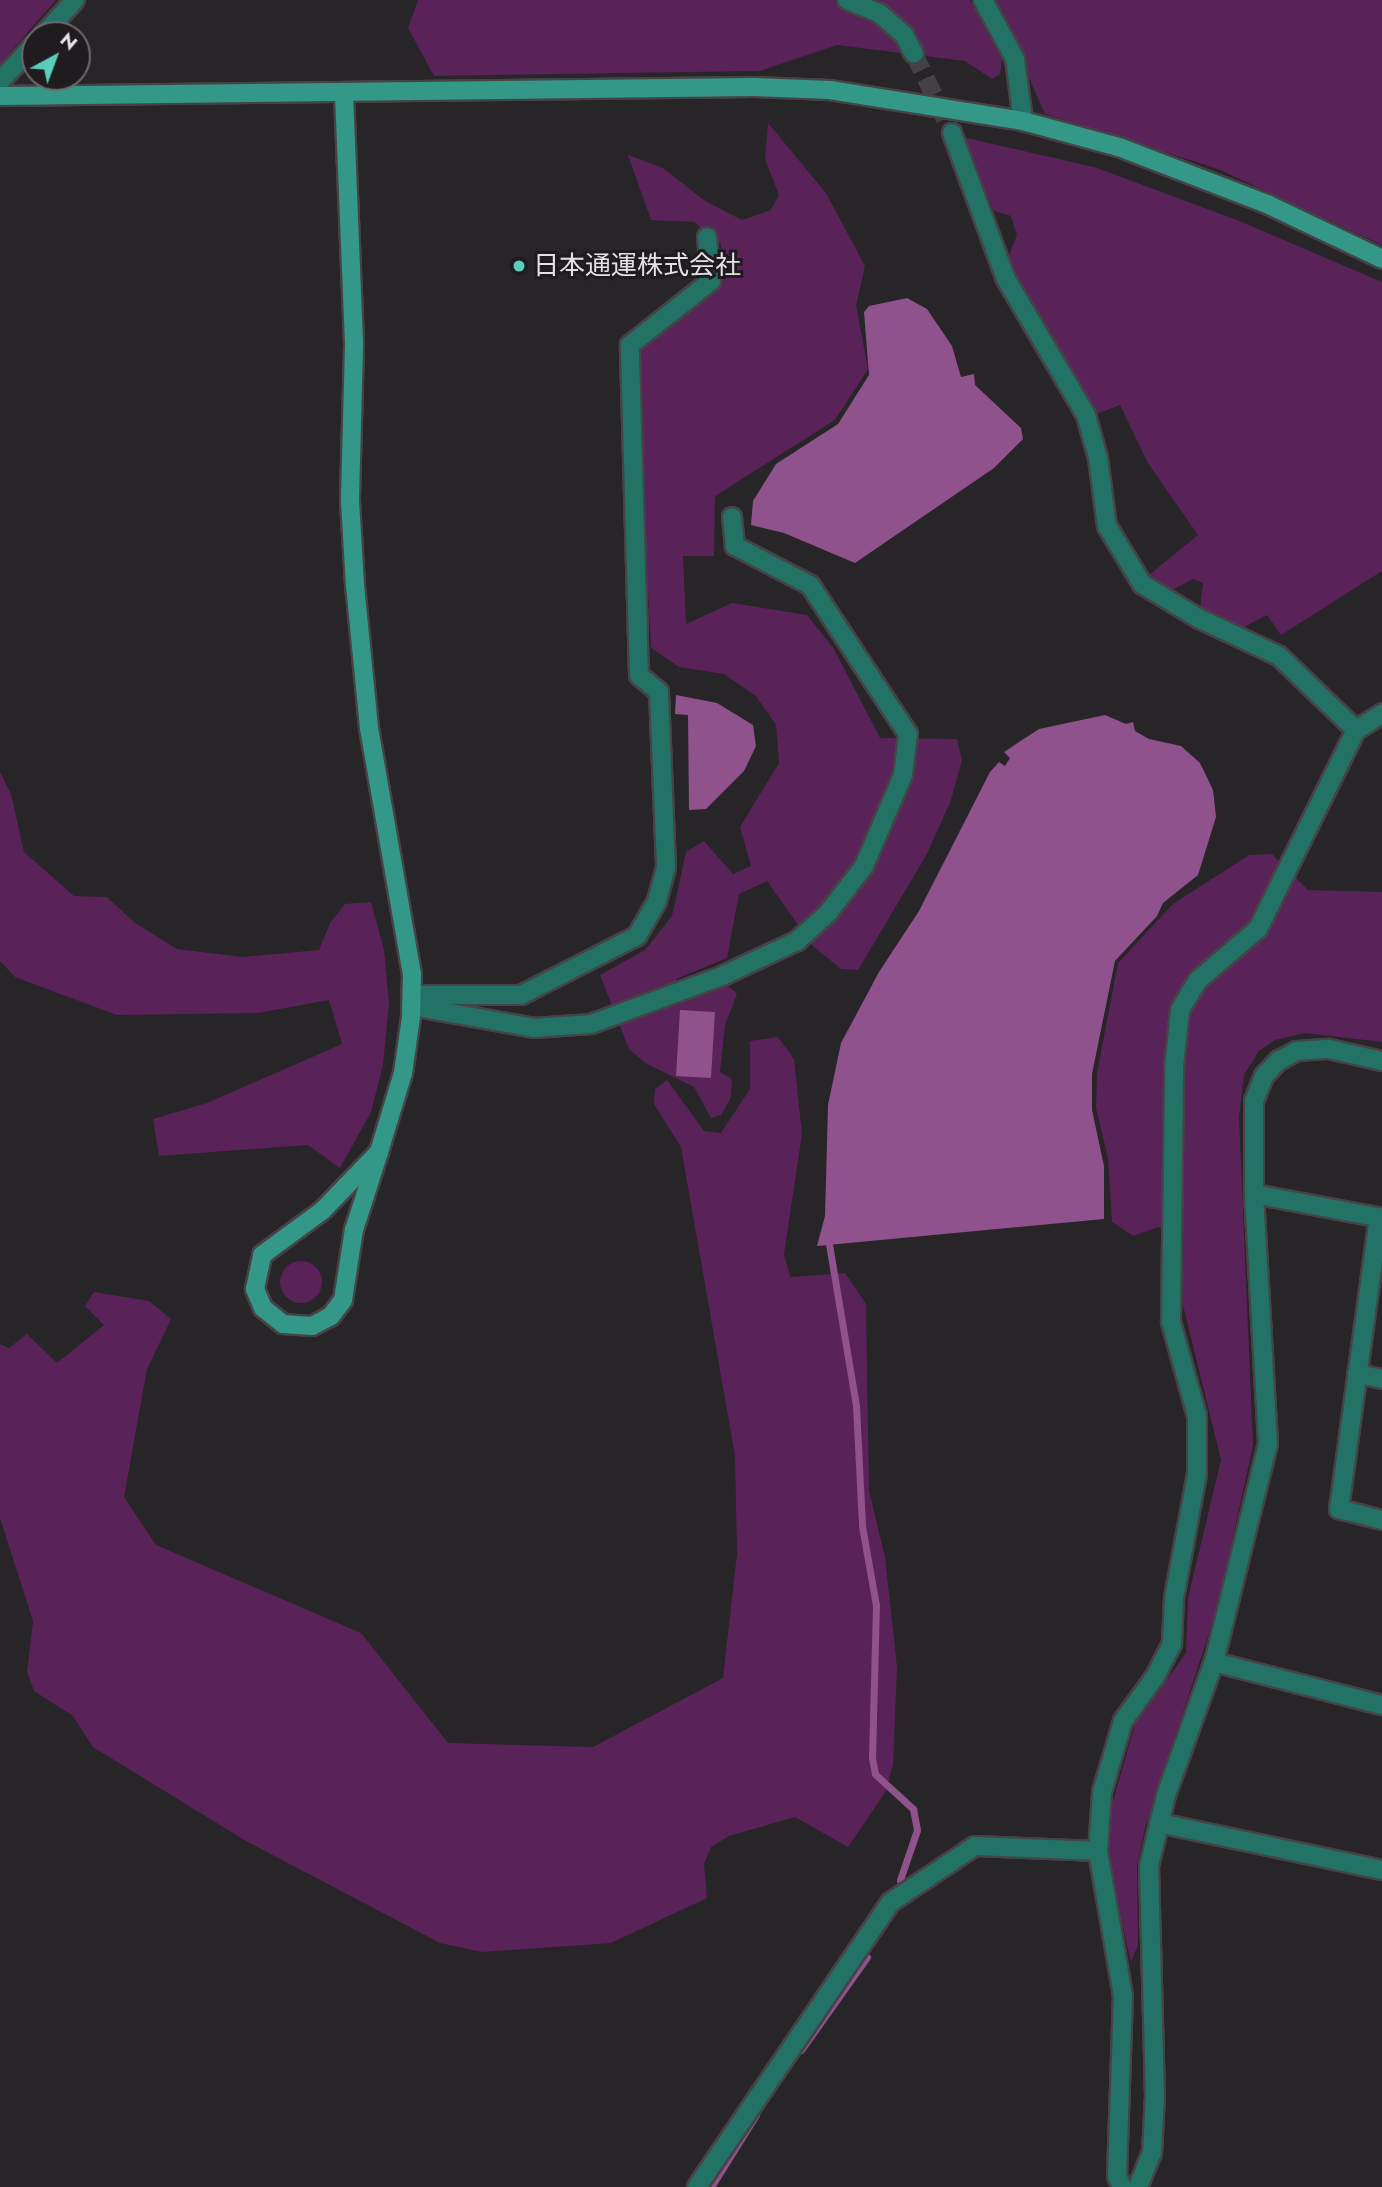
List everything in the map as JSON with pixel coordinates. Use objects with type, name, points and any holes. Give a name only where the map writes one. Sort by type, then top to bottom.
[{"type":"street","points":[[56,21],[75,0]]},
{"type":"street","points":[[847,0],[879,13],[904,35],[914,54]]},
{"type":"street","points":[[983,0],[1015,59],[1023,121]]},
{"type":"street","points":[[0,81],[21,59]]},
{"type":"street","points":[[0,96],[344,94],[754,87],[830,90],[1023,121],[1119,146],[1194,174],[1382,259]]},
{"type":"street","points":[[344,94],[354,346],[350,502],[355,585],[369,728],[411,1000],[403,1073],[379,1152],[354,1229],[343,1300],[331,1316],[312,1326],[283,1324],[263,1308],[255,1289],[262,1255],[323,1210],[379,1152]]},
{"type":"street","points":[[952,133],[1006,279],[1086,415],[1098,458],[1107,526],[1142,584],[1198,618],[1279,656],[1356,730]]},
{"type":"street","points":[[411,1000],[521,995],[638,936],[657,901],[666,867],[659,692],[639,675],[630,345],[711,281],[707,237]]},
{"type":"street","points":[[411,1000],[534,1028],[591,1024],[722,976],[797,941],[828,913],[864,866],[903,775],[910,748],[908,734],[810,586],[735,546],[732,517]]},
{"type":"street","points":[[1122,2187],[1117,2176],[1123,1996],[1098,1850],[1102,1792],[1123,1721],[1156,1677],[1172,1643],[1174,1598],[1197,1474],[1197,1416],[1171,1322],[1174,1068],[1180,1010],[1199,980],[1258,929],[1356,730],[1382,714]]},
{"type":"street","points":[[1138,2187],[1152,2153],[1149,1866],[1159,1824],[1214,1662],[1268,1444],[1254,1194],[1254,1101],[1264,1076],[1278,1061],[1297,1051],[1329,1049],[1382,1061]]},
{"type":"street","points":[[1254,1194],[1380,1218],[1339,1509],[1382,1520]]},
{"type":"street","points":[[1357,1374],[1382,1379]]},
{"type":"street","points":[[1214,1662],[1382,1705]]},
{"type":"street","points":[[1159,1824],[1382,1870]]},
{"type":"street","points":[[697,2187],[891,1902],[975,1846],[1098,1850]]},
{"type":"shaded area","points":[[0,0],[56,0],[38,21],[21,21],[21,40],[0,64]]},
{"type":"shaded area","points":[[418,0],[970,0],[1002,60],[1000,74],[992,79],[965,61],[837,45],[760,71],[434,76],[408,28]]},
{"type":"shaded area","points":[[995,0],[1382,0],[1382,245],[1218,169],[1045,114]]},
{"type":"shaded area","points":[[768,123],[826,193],[865,266],[856,305],[868,369],[835,420],[715,496],[714,556],[683,556],[686,624],[732,603],[807,615],[834,649],[880,738],[957,739],[962,760],[951,800],[927,854],[858,970],[841,969],[813,946],[767,881],[739,894],[727,958],[676,979],[681,999],[724,982],[737,994],[725,1025],[720,1072],[732,1079],[731,1097],[721,1115],[711,1118],[694,1087],[645,1063],[629,1049],[600,975],[645,950],[672,916],[686,852],[704,841],[733,874],[751,866],[740,827],[779,763],[776,725],[756,696],[724,674],[679,667],[651,648],[635,352],[719,285],[721,244],[694,222],[651,220],[628,155],[663,168],[705,201],[742,220],[771,210],[779,195],[765,159]]},
{"type":"shaded area","points":[[962,137],[1094,167],[1237,220],[1382,282],[1382,571],[1281,635],[1267,615],[1242,628],[1200,609],[1203,583],[1193,579],[1172,590],[1149,575],[1198,535],[1148,463],[1120,405],[1094,415],[1040,325],[1007,260],[1017,235],[1011,216],[994,211]]},
{"type":"shaded area","points":[[907,298],[927,309],[952,346],[961,377],[974,374],[975,385],[1021,428],[1023,439],[994,468],[855,563],[784,533],[751,525],[753,501],[776,464],[838,424],[869,375],[864,312],[869,306]]},
{"type":"shaded area","points":[[676,695],[717,703],[753,725],[756,746],[744,771],[706,809],[689,810],[688,715],[675,714]]},
{"type":"shaded area","points":[[1105,715],[1126,724],[1133,722],[1135,731],[1149,739],[1181,746],[1200,763],[1213,790],[1216,817],[1198,875],[1163,903],[1157,916],[1115,961],[1092,1074],[1092,1110],[1104,1166],[1104,1219],[817,1246],[825,1216],[828,1105],[841,1043],[879,972],[919,911],[990,772],[999,762],[1005,766],[1010,758],[1004,752],[1039,729]]},
{"type":"shaded area","points":[[0,772],[11,794],[24,852],[74,896],[107,897],[135,923],[177,949],[242,957],[319,950],[330,923],[345,904],[371,902],[384,950],[389,1003],[383,1065],[371,1112],[340,1168],[308,1145],[159,1156],[153,1119],[207,1103],[342,1044],[329,1000],[258,1013],[117,1015],[15,977],[0,961]]},
{"type":"shaded area","points":[[1272,854],[1308,890],[1382,892],[1382,1042],[1305,1033],[1275,1040],[1259,1051],[1244,1075],[1239,1117],[1253,1446],[1217,1609],[1145,1828],[1137,1866],[1138,1945],[1131,1962],[1107,1859],[1110,1812],[1135,1724],[1186,1653],[1188,1598],[1221,1460],[1183,1305],[1181,1253],[1168,1231],[1158,1227],[1133,1236],[1112,1222],[1108,1158],[1096,1108],[1097,1073],[1118,963],[1173,904],[1249,855]]},
{"type":"shaded area","points":[[680,1010],[715,1012],[711,1078],[676,1076]]},
{"type":"shaded area","points":[[778,1037],[794,1059],[802,1134],[784,1254],[790,1277],[845,1273],[866,1304],[869,1491],[885,1557],[897,1667],[893,1764],[886,1791],[848,1847],[795,1817],[729,1836],[711,1847],[704,1864],[707,1898],[611,1943],[482,1952],[440,1943],[246,1841],[93,1747],[73,1716],[34,1691],[27,1672],[33,1621],[0,1518],[0,1344],[9,1348],[27,1334],[57,1363],[104,1325],[85,1306],[94,1292],[149,1301],[171,1319],[147,1369],[124,1497],[156,1545],[361,1633],[448,1743],[593,1747],[723,1678],[737,1554],[735,1456],[681,1147],[654,1104],[655,1089],[667,1080],[704,1131],[721,1133],[750,1089],[750,1041]]},
{"type":"shaded area","points":[[301,1261],[316,1267],[322,1282],[316,1297],[301,1303],[286,1297],[280,1282],[286,1267]]},
{"type":"waterway","points":[[828,1238],[856,1406],[862,1526],[876,1605],[872,1758],[875,1774],[913,1809],[917,1830],[900,1880]]},
{"type":"waterway","points":[[801,2050],[867,1957]]},
{"type":"waterway","points":[[711,2187],[756,2115]]},
{"type":"tunnel","points":[[914,54],[952,133]]},
{"type":"place","name":"日本通運株式会社","points":[[519,266]]}]
